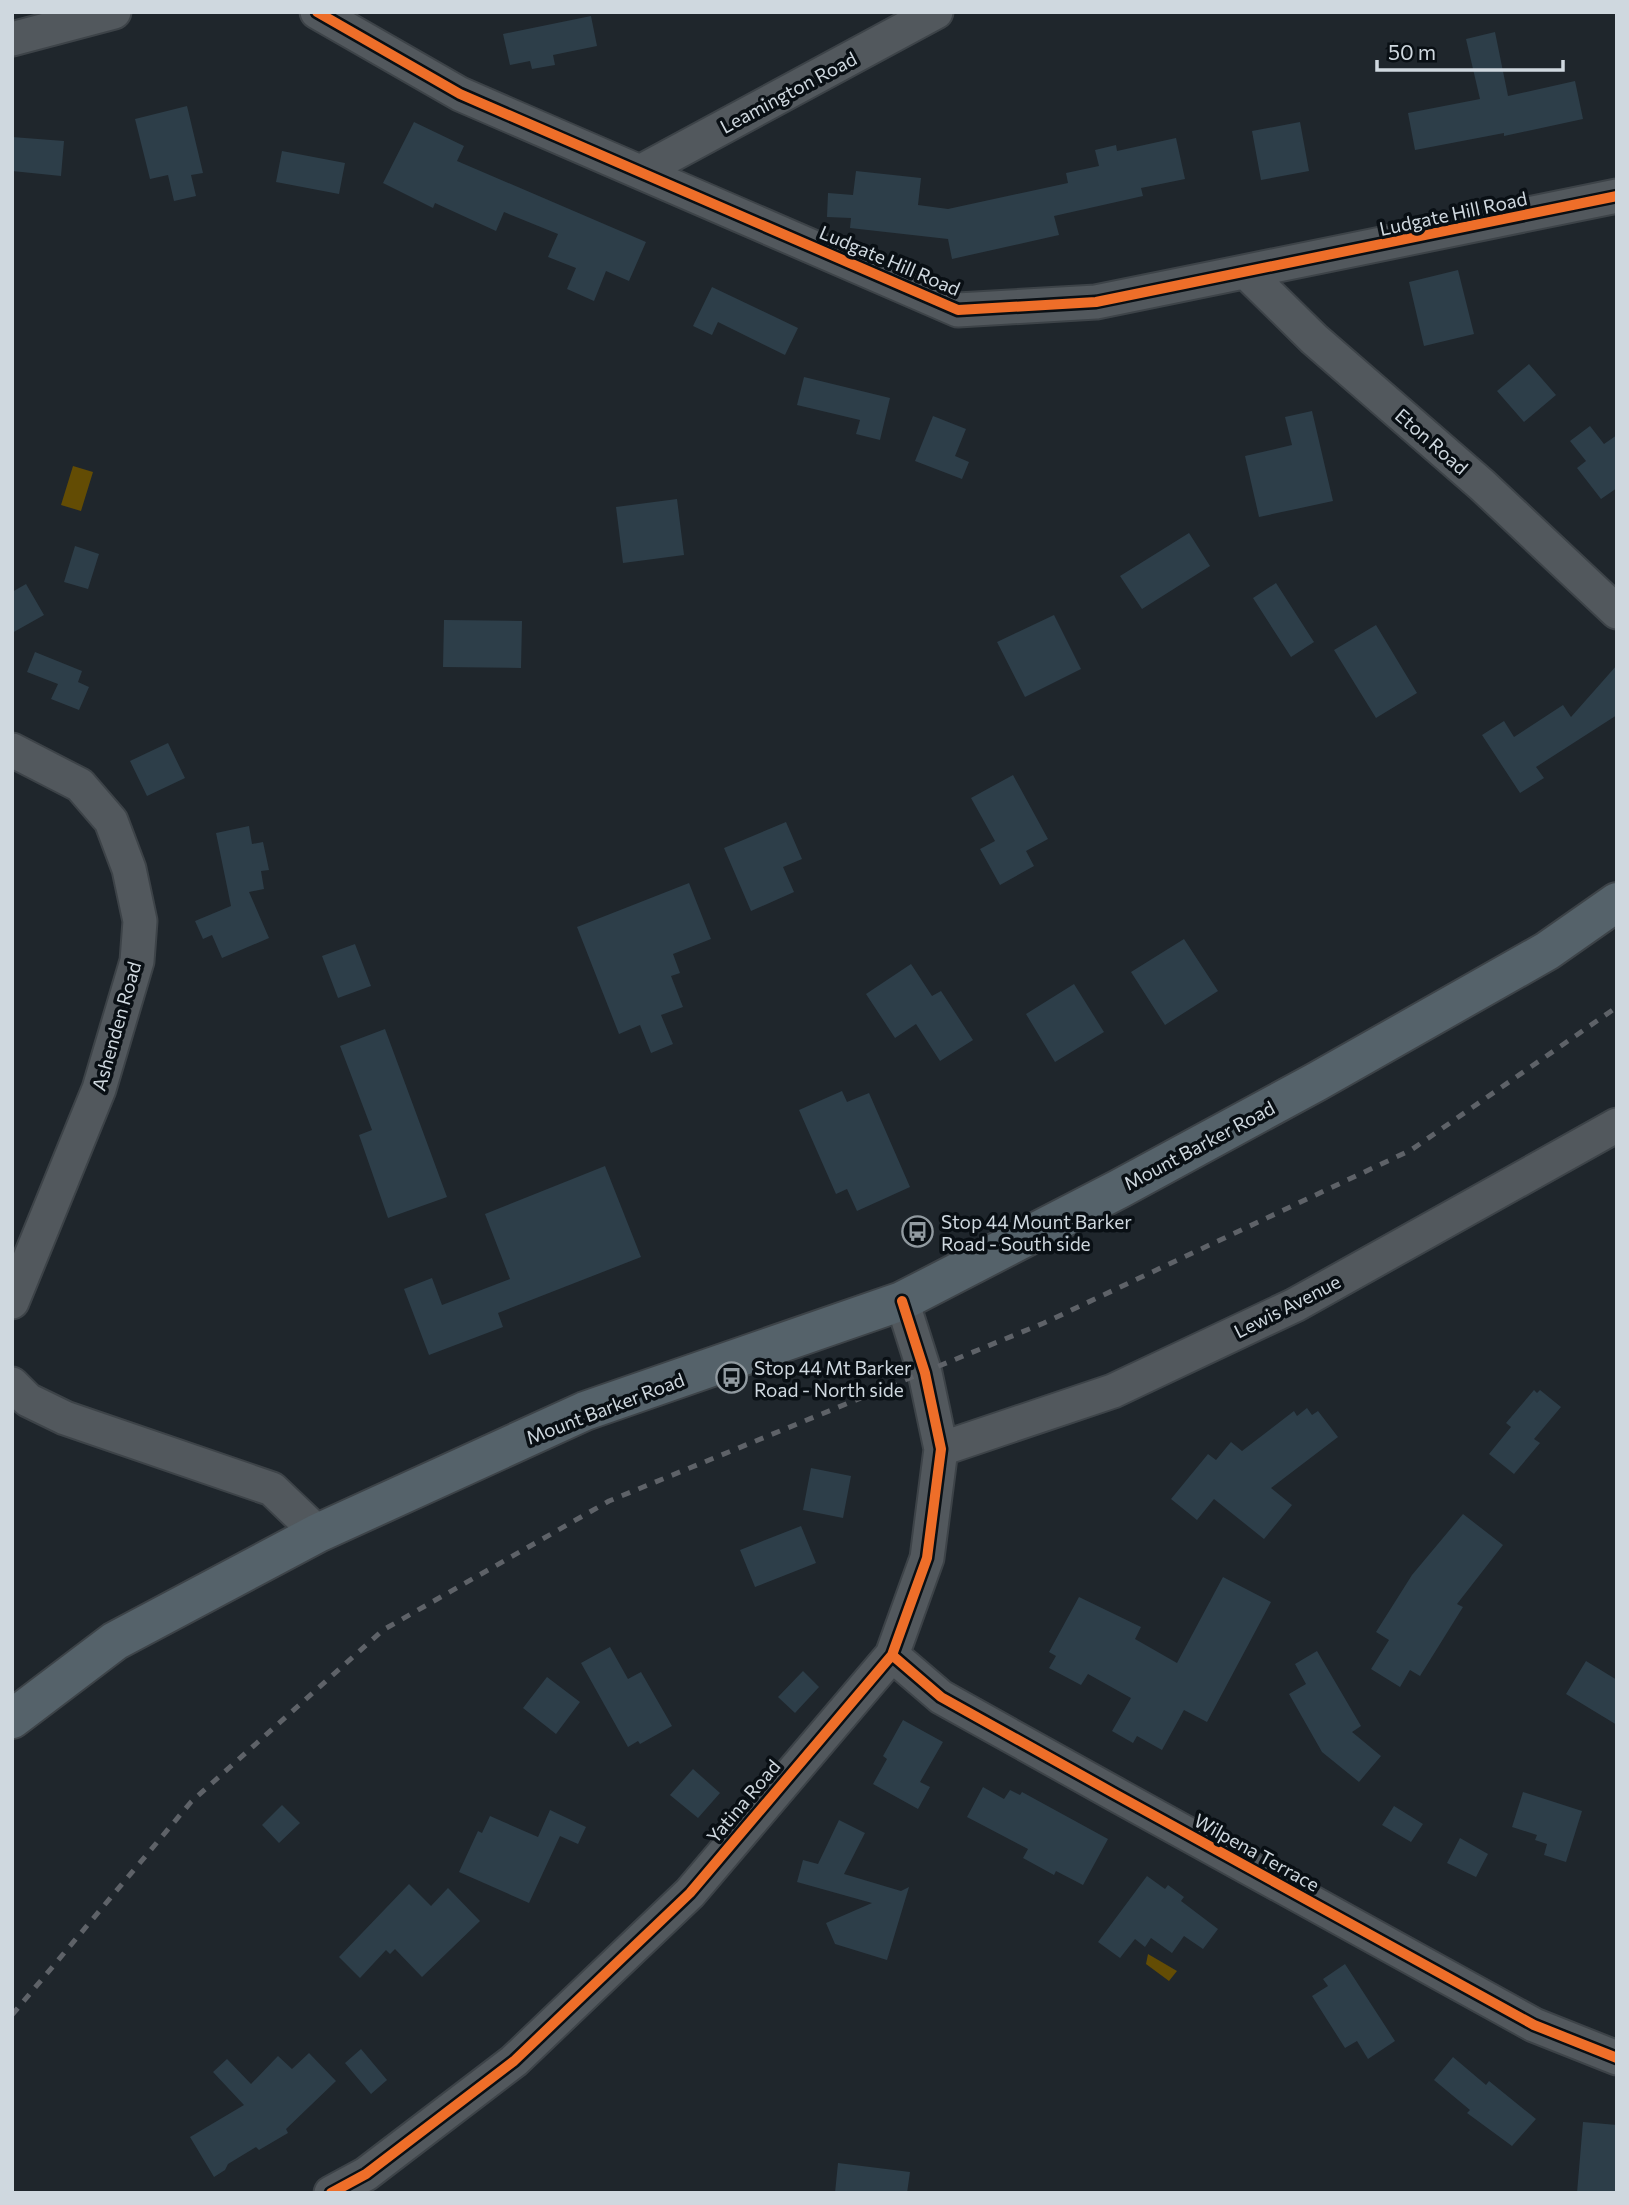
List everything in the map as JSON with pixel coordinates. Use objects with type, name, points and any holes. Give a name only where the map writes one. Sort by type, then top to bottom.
[{"type":"main road","name":"Mount Barker Road","points":[[12,1719],[115,1641],[318,1533],[585,1411],[902,1301],[1119,1189],[1316,1082],[1547,951],[1617,902]]},
{"type":"street","points":[[12,39],[114,12]]},
{"type":"street","name":"Ludgate Hill Road","points":[[317,12],[460,93],[958,310],[1096,302],[1617,196]]},
{"type":"street","name":"Leamington Road","points":[[640,172],[936,12]]},
{"type":"street","name":"Eton Road","points":[[1246,272],[1314,339],[1482,485],[1617,612]]},
{"type":"street","name":"Ashenden Road","points":[[12,750],[80,785],[111,821],[129,869],[140,921],[137,961],[99,1089],[12,1302]]},
{"type":"street","name":"Lewis Avenue","points":[[941,1449],[1113,1391],[1295,1305],[1617,1125]]},
{"type":"street","name":"Yatina Road","points":[[331,2193],[366,2174],[514,2061],[690,1893],[892,1655],[927,1558],[941,1449],[925,1373],[902,1301]]},
{"type":"street","points":[[12,1384],[28,1400],[65,1418],[272,1489],[318,1533]]},
{"type":"street","name":"Wilpena Terrace","points":[[892,1655],[941,1697],[1115,1794],[1534,2025],[1617,2058]]},
{"type":"shaded area","points":[[73,466],[93,472],[81,511],[61,505]]},
{"type":"shaded area","points":[[1148,1954],[1177,1971],[1169,1981],[1146,1964]]},
{"type":"building","points":[[591,16],[597,46],[553,55],[555,65],[532,69],[530,61],[510,65],[503,34]]},
{"type":"building","points":[[1495,32],[1508,96],[1575,81],[1583,119],[1504,136],[1504,133],[1415,150],[1408,113],[1480,99],[1466,39]]},
{"type":"building","points":[[187,106],[203,173],[191,175],[196,196],[174,201],[168,175],[150,179],[135,119]]},
{"type":"building","points":[[414,122],[464,146],[457,161],[646,242],[629,281],[606,271],[594,301],[567,289],[576,268],[548,257],[558,234],[504,212],[496,231],[435,203],[433,208],[383,183]]},
{"type":"building","points":[[1300,122],[1309,171],[1261,180],[1252,131]]},
{"type":"building","points":[[12,137],[64,141],[61,176],[12,171]]},
{"type":"building","points":[[1176,138],[1185,179],[1141,188],[1143,196],[1054,216],[1059,235],[952,259],[948,239],[850,228],[851,218],[827,217],[828,193],[853,195],[856,171],[921,178],[918,205],[948,209],[1068,183],[1066,173],[1099,166],[1095,150],[1116,145],[1117,151]]},
{"type":"building","points":[[282,151],[345,163],[339,194],[276,182]]},
{"type":"building","points":[[1458,270],[1474,334],[1424,346],[1409,282]]},
{"type":"building","points":[[712,287],[798,328],[785,355],[718,322],[712,335],[693,326]]},
{"type":"building","points":[[1529,364],[1556,395],[1524,422],[1497,391]]},
{"type":"building","points":[[804,377],[890,398],[880,440],[856,434],[860,420],[797,405]]},
{"type":"building","points":[[1312,411],[1333,501],[1259,517],[1245,456],[1292,445],[1285,417]]},
{"type":"building","points":[[933,416],[966,429],[955,456],[969,462],[962,479],[915,461]]},
{"type":"building","points":[[1590,426],[1604,444],[1617,435],[1617,488],[1601,499],[1577,468],[1586,461],[1570,441]]},
{"type":"building","points":[[677,499],[684,555],[623,563],[616,507]]},
{"type":"building","points":[[1189,533],[1210,566],[1142,609],[1120,576]]},
{"type":"building","points":[[75,546],[99,554],[88,589],[64,582]]},
{"type":"building","points":[[1276,583],[1314,642],[1291,657],[1253,598]]},
{"type":"building","points":[[26,584],[44,615],[12,633],[12,592]]},
{"type":"building","points":[[1054,615],[1081,669],[1025,697],[997,642]]},
{"type":"building","points":[[444,620],[522,621],[521,668],[443,667]]},
{"type":"building","points":[[1376,625],[1417,693],[1376,718],[1334,650]]},
{"type":"building","points":[[35,652],[82,671],[78,682],[89,687],[79,710],[51,699],[58,684],[27,672]]},
{"type":"building","points":[[1617,665],[1617,715],[1536,767],[1544,778],[1520,793],[1482,735],[1504,721],[1514,737],[1563,705],[1571,717]]},
{"type":"building","points":[[168,743],[185,778],[147,796],[130,761]]},
{"type":"building","points":[[1013,775],[1048,839],[1026,851],[1034,866],[1000,885],[980,849],[995,841],[971,798]]},
{"type":"building","points":[[786,822],[802,859],[783,867],[794,892],[751,911],[724,848]]},
{"type":"building","points":[[249,826],[252,844],[263,842],[269,870],[261,871],[264,889],[249,892],[269,938],[222,958],[212,935],[203,939],[195,921],[231,906],[216,833]]},
{"type":"building","points":[[689,883],[711,939],[673,954],[680,973],[671,976],[683,1007],[661,1015],[673,1044],[651,1053],[640,1025],[619,1034],[577,927]]},
{"type":"building","points":[[1184,939],[1218,991],[1165,1025],[1131,972]]},
{"type":"building","points":[[355,944],[371,986],[338,998],[322,956]]},
{"type":"building","points":[[911,964],[932,996],[941,991],[973,1040],[940,1061],[916,1024],[895,1038],[866,994]]},
{"type":"building","points":[[1074,984],[1104,1032],[1055,1062],[1026,1014]]},
{"type":"building","points":[[385,1029],[447,1197],[388,1218],[359,1135],[372,1130],[340,1046]]},
{"type":"building","points":[[842,1091],[847,1102],[869,1093],[910,1187],[857,1211],[847,1189],[836,1194],[799,1110]]},
{"type":"building","points":[[605,1166],[641,1257],[498,1313],[503,1327],[429,1355],[404,1289],[432,1278],[442,1305],[510,1279],[485,1214]]},
{"type":"building","points":[[1534,1390],[1537,1393],[1540,1390],[1561,1407],[1534,1439],[1540,1443],[1514,1474],[1489,1454],[1511,1427],[1506,1423]]},
{"type":"building","points":[[1307,1408],[1312,1415],[1318,1411],[1338,1437],[1271,1488],[1292,1505],[1264,1539],[1214,1499],[1197,1520],[1171,1499],[1208,1454],[1216,1460],[1231,1442],[1242,1451],[1294,1411],[1297,1416]]},
{"type":"building","points":[[811,1468],[851,1476],[843,1518],[803,1510]]},
{"type":"building","points":[[1463,1514],[1503,1545],[1457,1604],[1463,1607],[1420,1676],[1410,1670],[1400,1687],[1371,1669],[1389,1640],[1376,1632],[1412,1575]]},
{"type":"building","points":[[801,1526],[816,1563],[755,1587],[740,1550]]},
{"type":"building","points":[[1223,1577],[1271,1602],[1207,1722],[1184,1710],[1162,1750],[1137,1736],[1133,1743],[1112,1731],[1131,1698],[1088,1674],[1081,1685],[1049,1668],[1056,1656],[1049,1652],[1079,1597],[1141,1627],[1135,1639],[1177,1663]]},
{"type":"building","points":[[610,1647],[628,1679],[641,1672],[672,1726],[640,1744],[638,1741],[628,1747],[581,1663]]},
{"type":"building","points":[[1317,1651],[1361,1726],[1352,1732],[1381,1756],[1359,1782],[1322,1752],[1289,1694],[1306,1684],[1295,1664]]},
{"type":"building","points":[[1586,1661],[1617,1680],[1617,1725],[1566,1694]]},
{"type":"building","points":[[803,1671],[819,1687],[795,1713],[778,1697]]},
{"type":"building","points":[[547,1677],[580,1702],[556,1734],[523,1708]]},
{"type":"building","points":[[903,1720],[943,1742],[920,1782],[930,1787],[918,1809],[873,1784],[887,1759],[883,1756]]},
{"type":"building","points":[[693,1769],[720,1793],[698,1818],[670,1795]]},
{"type":"building","points":[[983,1787],[1004,1799],[1010,1790],[1020,1795],[1022,1792],[1108,1839],[1083,1885],[1056,1871],[1054,1875],[1023,1858],[1028,1849],[967,1817]]},
{"type":"building","points":[[1523,1792],[1582,1811],[1566,1862],[1544,1855],[1547,1844],[1535,1840],[1537,1835],[1512,1827]]},
{"type":"building","points":[[282,1805],[300,1823],[279,1843],[262,1825]]},
{"type":"building","points":[[1394,1806],[1423,1824],[1411,1842],[1382,1825]]},
{"type":"building","points":[[550,1810],[586,1827],[578,1844],[560,1836],[529,1903],[459,1872],[478,1831],[482,1833],[490,1816],[538,1837]]},
{"type":"building","points":[[839,1820],[865,1833],[844,1874],[901,1891],[909,1887],[887,1960],[835,1944],[826,1923],[872,1903],[797,1882],[803,1860],[818,1864]]},
{"type":"building","points":[[1460,1838],[1488,1854],[1476,1877],[1447,1863]]},
{"type":"building","points":[[1147,1876],[1165,1889],[1168,1885],[1184,1897],[1181,1901],[1218,1929],[1203,1949],[1184,1936],[1172,1953],[1151,1938],[1145,1947],[1135,1939],[1120,1958],[1098,1942]]},
{"type":"building","points":[[409,1884],[431,1906],[448,1888],[480,1921],[422,1977],[395,1949],[390,1954],[386,1950],[360,1978],[339,1957]]},
{"type":"building","points":[[1345,1964],[1395,2041],[1368,2059],[1357,2041],[1345,2048],[1312,1996],[1328,1986],[1323,1979]]},
{"type":"building","points":[[361,2049],[387,2080],[371,2094],[345,2063]]},
{"type":"building","points":[[309,2053],[336,2081],[286,2129],[288,2133],[259,2150],[256,2147],[228,2164],[225,2170],[214,2177],[190,2137],[244,2105],[213,2072],[227,2059],[251,2084],[278,2056],[292,2069]]},
{"type":"building","points":[[1453,2057],[1486,2085],[1489,2081],[1536,2119],[1512,2146],[1467,2113],[1470,2110],[1434,2080]]},
{"type":"building","points":[[1583,2122],[1617,2125],[1617,2193],[1577,2193]]},
{"type":"building","points":[[838,2163],[910,2172],[907,2193],[835,2193]]},
{"type":"railway","points":[[12,2015],[191,1802],[383,1630],[609,1501],[1044,1323],[1411,1150],[1617,1007]]},
{"type":"cycle path","points":[[317,12],[460,94],[958,310],[1096,302],[1617,196]]},
{"type":"cycle path","points":[[331,2193],[366,2174],[514,2061],[690,1893],[892,1655],[927,1558],[941,1449],[925,1373],[902,1301]]},
{"type":"cycle path","points":[[892,1655],[941,1697],[1115,1794],[1534,2025],[1617,2058]]},
{"type":"place","name":"Stop 44 Mount Barker Road - South side","points":[[918,1232]]},
{"type":"place","name":"Stop 44 Mt Barker Road - North side","points":[[731,1378]]}]
